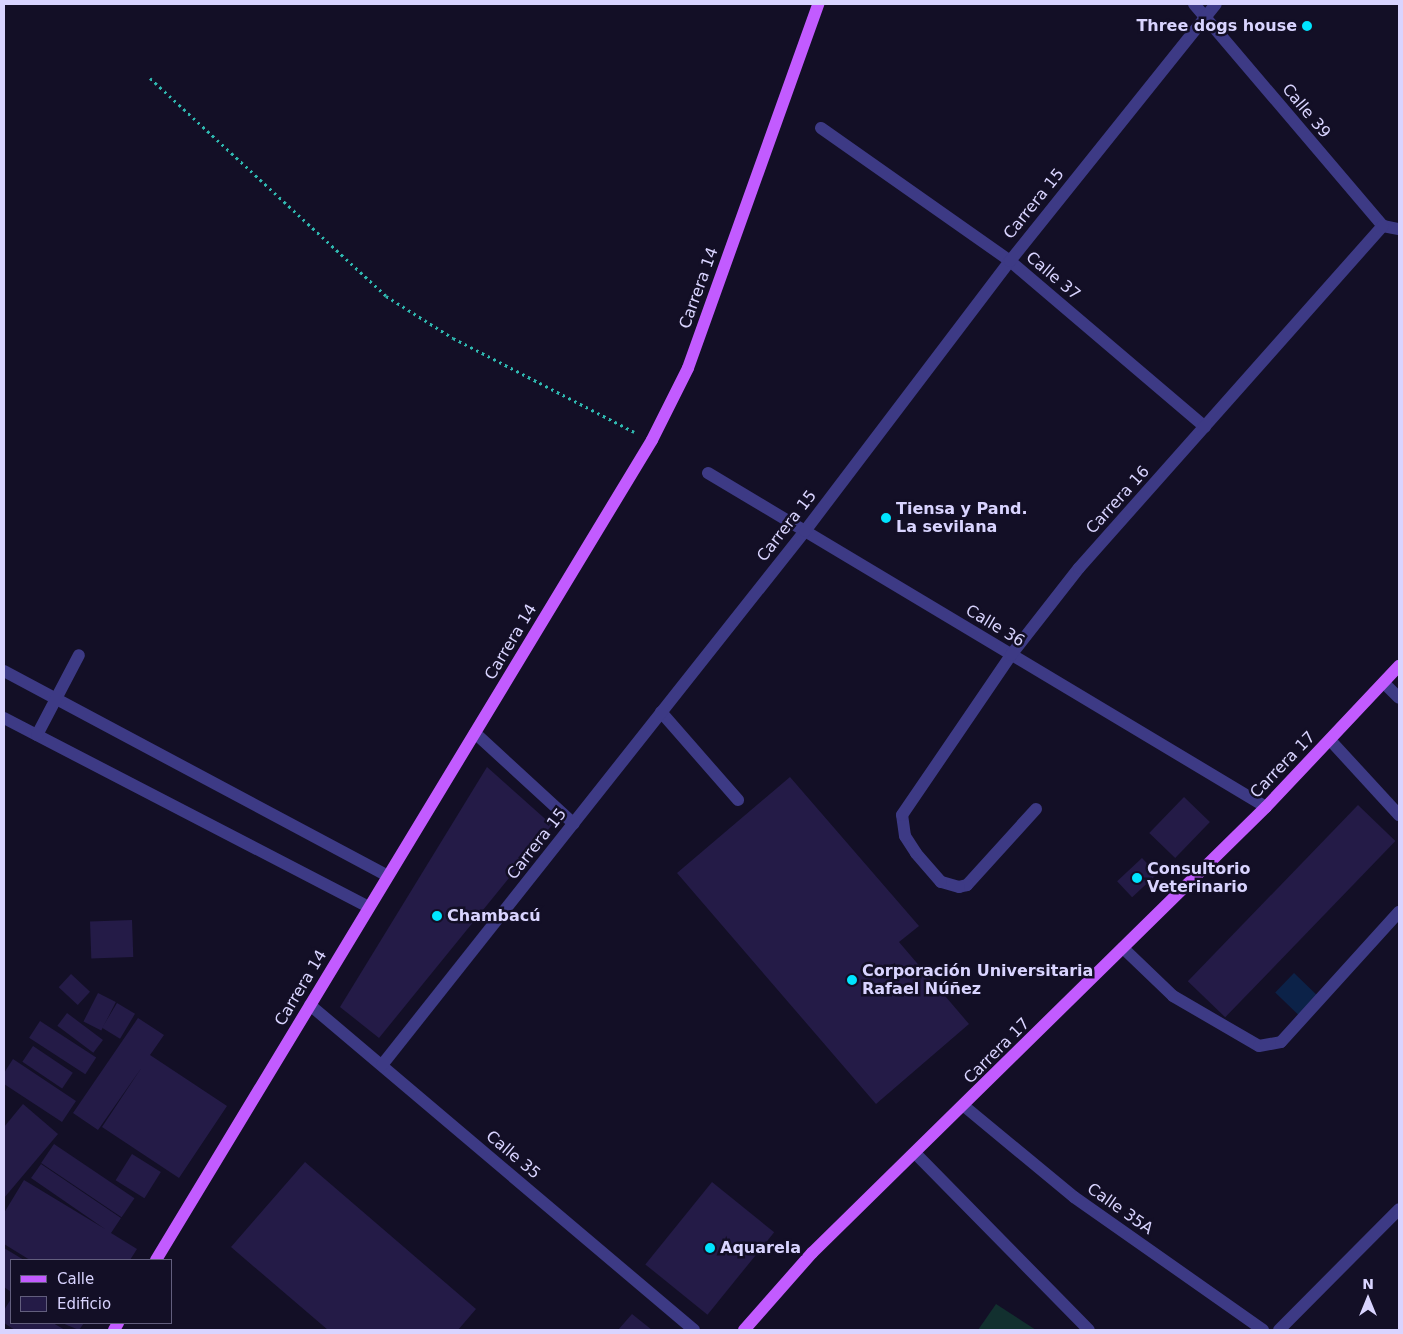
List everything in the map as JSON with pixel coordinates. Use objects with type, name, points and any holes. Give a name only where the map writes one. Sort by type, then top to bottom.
[{"type":"main road","name":"Carrera 14","points":[[157,1259],[652,440],[688,368],[818,4]]},
{"type":"main road","name":"Carrera 17","points":[[744,1330],[812,1253],[964,1106],[1266,807],[1399,666]]},
{"type":"street","name":"Calle 39","points":[[1194,4],[1383,226]]},
{"type":"street","name":"Carrera 15","points":[[382,1065],[805,531],[1010,261],[1216,4]]},
{"type":"street","name":"Calle 37","points":[[821,128],[1010,261],[1205,428]]},
{"type":"street","points":[[1383,226],[1399,229]]},
{"type":"street","name":"Carrera 16","points":[[1036,809],[967,885],[959,887],[941,882],[916,853],[905,836],[902,815],[1011,655],[1079,568],[1383,226]]},
{"type":"street","name":"Calle 36","points":[[708,472],[1266,807]]},
{"type":"street","points":[[37,735],[79,655]]},
{"type":"street","points":[[4,671],[388,876]]},
{"type":"street","points":[[1384,683],[1399,698]]},
{"type":"street","points":[[662,712],[738,800]]},
{"type":"street","points":[[4,718],[369,907]]},
{"type":"street","points":[[475,732],[574,824]]},
{"type":"street","points":[[1330,740],[1399,816]]},
{"type":"street","points":[[1123,948],[1173,996],[1259,1046],[1281,1042],[1399,912]]},
{"type":"street","name":"Calle 35","points":[[310,1005],[694,1330]]},
{"type":"street","name":"Calle 35A","points":[[964,1106],[1074,1197],[1263,1330]]},
{"type":"street","points":[[914,1153],[1089,1330]]},
{"type":"street","points":[[1279,1330],[1399,1209]]},
{"type":"path","points":[[150,78],[386,296],[453,338],[636,433]]},
{"type":"green space","points":[[996,1304],[1036,1330],[978,1330]]},
{"type":"water","points":[[1294,973],[1320,998],[1301,1017],[1275,992]]},
{"type":"building","name":"Chambacú","points":[[487,767],[552,825],[379,1038],[340,1007]]},
{"type":"building","points":[[790,777],[919,926],[899,942],[969,1024],[876,1104],[677,873]]},
{"type":"building","points":[[1184,797],[1210,822],[1175,858],[1149,833]]},
{"type":"building","points":[[1358,805],[1395,841],[1225,1017],[1188,981]]},
{"type":"building","name":"Consultorio Veterinario","points":[[1142,858],[1157,874],[1132,897],[1117,881]]},
{"type":"building","points":[[132,920],[133,957],[91,958],[90,921]]},
{"type":"building","points":[[71,974],[90,992],[78,1005],[59,987]]},
{"type":"building","points":[[98,993],[116,1002],[101,1031],[83,1022]]},
{"type":"building","points":[[117,1003],[135,1014],[120,1039],[102,1028]]},
{"type":"building","points":[[67,1013],[103,1040],[93,1053],[57,1026]]},
{"type":"building","points":[[138,1018],[164,1035],[150,1055],[227,1106],[179,1178],[102,1127],[142,1067],[98,1130],[73,1113]]},
{"type":"building","points":[[40,1021],[96,1057],[85,1074],[29,1038]]},
{"type":"building","points":[[33,1046],[73,1073],[62,1089],[22,1062]]},
{"type":"building","points":[[13,1059],[76,1101],[62,1122],[4,1084],[4,1073]]},
{"type":"building","points":[[23,1104],[58,1134],[4,1198],[4,1127]]},
{"type":"building","points":[[54,1144],[134,1198],[122,1217],[41,1163]]},
{"type":"building","points":[[132,1154],[161,1172],[144,1198],[116,1180]]},
{"type":"building","points":[[305,1162],[476,1309],[458,1330],[328,1330],[231,1247]]},
{"type":"building","points":[[41,1164],[121,1218],[111,1233],[137,1249],[131,1259],[28,1259],[4,1244],[4,1213],[24,1180],[105,1229],[31,1178]]},
{"type":"building","name":"Aquarela","points":[[712,1182],[774,1232],[707,1315],[645,1264]]},
{"type":"building","points":[[4,1248],[22,1259],[10,1259],[10,1291],[4,1287]]},
{"type":"building","points":[[10,1301],[10,1324],[55,1324],[65,1330],[15,1330],[4,1323],[4,1310]]},
{"type":"building","points":[[632,1314],[652,1330],[618,1330]]},
{"type":"building","points":[[64,1324],[83,1324],[79,1330]]},
{"type":"place","name":"Three dogs house","points":[[1307,26]]},
{"type":"place","name":"Tiensa y Pand. La sevilana","points":[[886,518]]},
{"type":"place","name":"Consultorio Veterinario","points":[[1137,878]]},
{"type":"place","name":"Chambacú","points":[[437,916]]},
{"type":"place","name":"Corporación Universitaria Rafael Núñez","points":[[852,980]]},
{"type":"place","name":"Aquarela","points":[[710,1248]]}]
